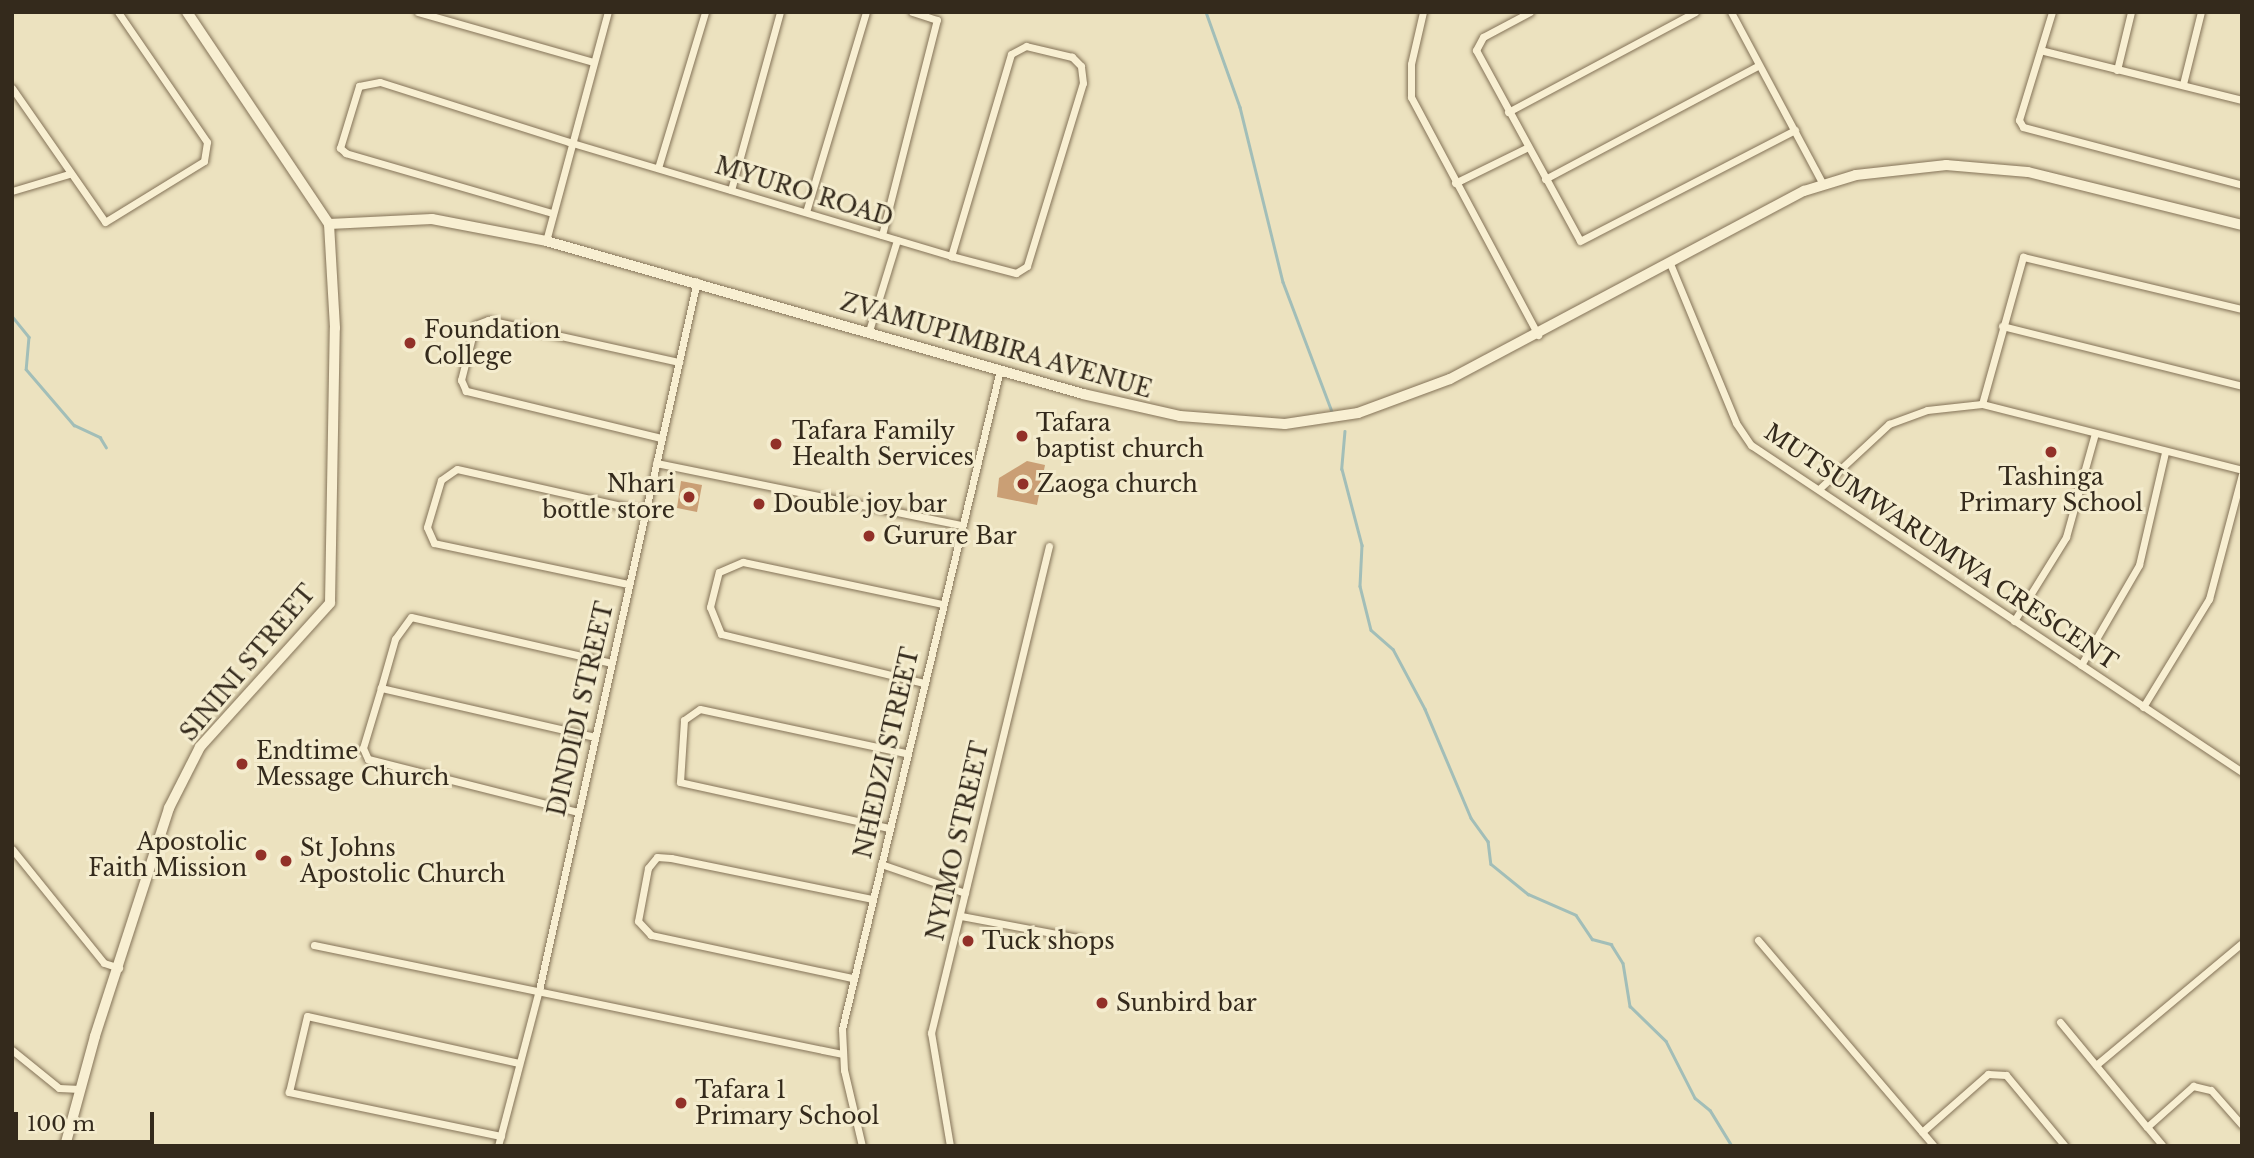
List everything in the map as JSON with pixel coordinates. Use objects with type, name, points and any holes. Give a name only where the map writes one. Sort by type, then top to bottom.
[{"type":"street","points":[[12,88],[101,218],[111,223],[208,156],[207,142],[118,12]]},
{"type":"street","points":[[187,12],[330,225]]},
{"type":"street","points":[[418,12],[593,62]]},
{"type":"street","points":[[546,241],[569,142],[608,12]]},
{"type":"street","points":[[658,168],[705,12]]},
{"type":"street","points":[[731,190],[780,12]]},
{"type":"street","points":[[806,212],[866,12]]},
{"type":"street","points":[[882,235],[937,20],[912,12]]},
{"type":"street","points":[[1423,12],[1411,64],[1411,97],[1538,335]]},
{"type":"street","points":[[1530,12],[1483,37],[1476,50],[1526,148],[1576,237],[1588,241],[1795,130]]},
{"type":"street","points":[[1508,112],[1695,12]]},
{"type":"street","points":[[1731,12],[1823,184]]},
{"type":"street","points":[[2117,70],[2131,12]]},
{"type":"street","points":[[2183,84],[2201,12]]},
{"type":"street","points":[[2051,13],[2044,51],[2035,62],[2020,120],[2023,127],[2242,185]]},
{"type":"street","name":"MYURO ROAD","points":[[552,213],[340,148],[359,86],[372,80],[569,142],[951,256],[1016,273],[1027,266],[1083,83],[1081,66],[1046,48],[1026,46],[1011,54],[951,256]]},
{"type":"street","points":[[2044,51],[2242,100]]},
{"type":"street","points":[[1545,179],[1759,65]]},
{"type":"street","points":[[1455,183],[1526,148]]},
{"type":"street","name":"ZVAMUPIMBIRA AVENUE","points":[[330,225],[432,219],[546,241],[697,280],[1000,370],[1180,416],[1285,424],[1393,402],[1538,335],[1669,261],[1823,184],[1946,165],[2028,172],[2242,225]]},
{"type":"street","points":[[12,191],[69,174]]},
{"type":"street","name":"SININI STREET","points":[[65,1146],[80,1089],[169,808],[200,747],[330,603],[335,328],[330,225]]},
{"type":"street","points":[[869,331],[897,240]]},
{"type":"street","points":[[1982,404],[2017,265],[2030,255],[2242,309]]},
{"type":"street","name":"MUTSUMWARUMWA CRESCENT","points":[[1669,261],[1744,436],[2014,621],[2242,772]]},
{"type":"street","name":"DINDIDI STREET","points":[[498,1146],[539,990],[697,280]]},
{"type":"street","points":[[661,438],[466,391],[461,380],[475,325],[488,320],[679,362]]},
{"type":"street","points":[[2002,326],[2242,386]]},
{"type":"street","name":"NHEDZI STREET","points":[[862,1146],[842,1054],[852,978],[873,899],[960,525],[1000,370]]},
{"type":"street","points":[[1819,489],[1889,424],[1927,410],[1982,404],[2242,472],[2204,612],[2143,707]]},
{"type":"street","points":[[2014,621],[2066,537],[2095,433]]},
{"type":"street","points":[[2081,665],[2139,565],[2165,452]]},
{"type":"street","points":[[656,463],[960,525]]},
{"type":"street","points":[[628,584],[434,543],[427,527],[441,480],[457,469],[644,511]]},
{"type":"street","name":"NYIMO STREET","points":[[950,1146],[930,1046],[1049,546]]},
{"type":"street","points":[[924,683],[722,634],[710,607],[719,572],[743,562],[942,604]]},
{"type":"street","points":[[578,812],[368,759],[363,748],[395,639],[411,617],[612,663]]},
{"type":"street","points":[[381,688],[595,737]]},
{"type":"street","points":[[889,828],[680,782],[684,720],[700,709],[906,753]]},
{"type":"street","points":[[12,849],[104,963],[119,968]]},
{"type":"street","points":[[852,978],[651,935],[638,921],[649,868],[657,857],[671,858],[873,899]]},
{"type":"street","points":[[881,864],[965,893]]},
{"type":"street","points":[[961,916],[1079,938]]},
{"type":"street","points":[[1758,940],[1934,1146]]},
{"type":"street","points":[[2096,1065],[2242,943]]},
{"type":"street","points":[[314,945],[842,1054]]},
{"type":"street","points":[[501,1136],[289,1092],[307,1016],[519,1063]]},
{"type":"street","points":[[2060,1023],[2163,1146]]},
{"type":"street","points":[[12,1050],[59,1088],[80,1089]]},
{"type":"street","points":[[1922,1132],[1988,1074],[2006,1075],[2065,1146]]},
{"type":"street","points":[[2147,1127],[2178,1096],[2199,1086],[2218,1096],[2242,1125]]},
{"type":"building","name":"Zaoga church","points":[[1027,461],[1045,465],[1037,505],[997,497],[999,478]]},
{"type":"building","name":"Nhari bottle store","points":[[681,481],[702,485],[697,512],[677,508]]},
{"type":"waterway","points":[[1206,12],[1240,107],[1283,282],[1332,412]]},
{"type":"waterway","points":[[12,316],[29,337],[26,369],[74,425],[100,437],[106,447]]},
{"type":"waterway","points":[[1345,431],[1342,469],[1362,545],[1360,586],[1371,630],[1393,649],[1425,709],[1471,818],[1488,841],[1491,864],[1528,894],[1576,915],[1592,939],[1611,944],[1623,963],[1630,1006],[1666,1041],[1695,1098],[1710,1110],[1732,1146]]},
{"type":"place","name":"Foundation College","points":[[410,343]]},
{"type":"place","name":"Tafara baptist church","points":[[1022,436]]},
{"type":"place","name":"Tafara Family Health Services","points":[[776,444]]},
{"type":"place","name":"Tashinga Primary School","points":[[2051,452]]},
{"type":"place","name":"Zaoga church","points":[[1023,484]]},
{"type":"place","name":"Nhari bottle store","points":[[689,497]]},
{"type":"place","name":"Double joy bar","points":[[759,504]]},
{"type":"place","name":"Gurure Bar","points":[[869,536]]},
{"type":"place","name":"Endtime Message Church","points":[[242,764]]},
{"type":"place","name":"Apostolic Faith Mission","points":[[261,855]]},
{"type":"place","name":"St Johns Apostolic Church","points":[[286,861]]},
{"type":"place","name":"Tuck shops","points":[[968,941]]},
{"type":"place","name":"Sunbird bar","points":[[1102,1003]]},
{"type":"place","name":"Tafara 1 Primary School","points":[[681,1103]]}]
